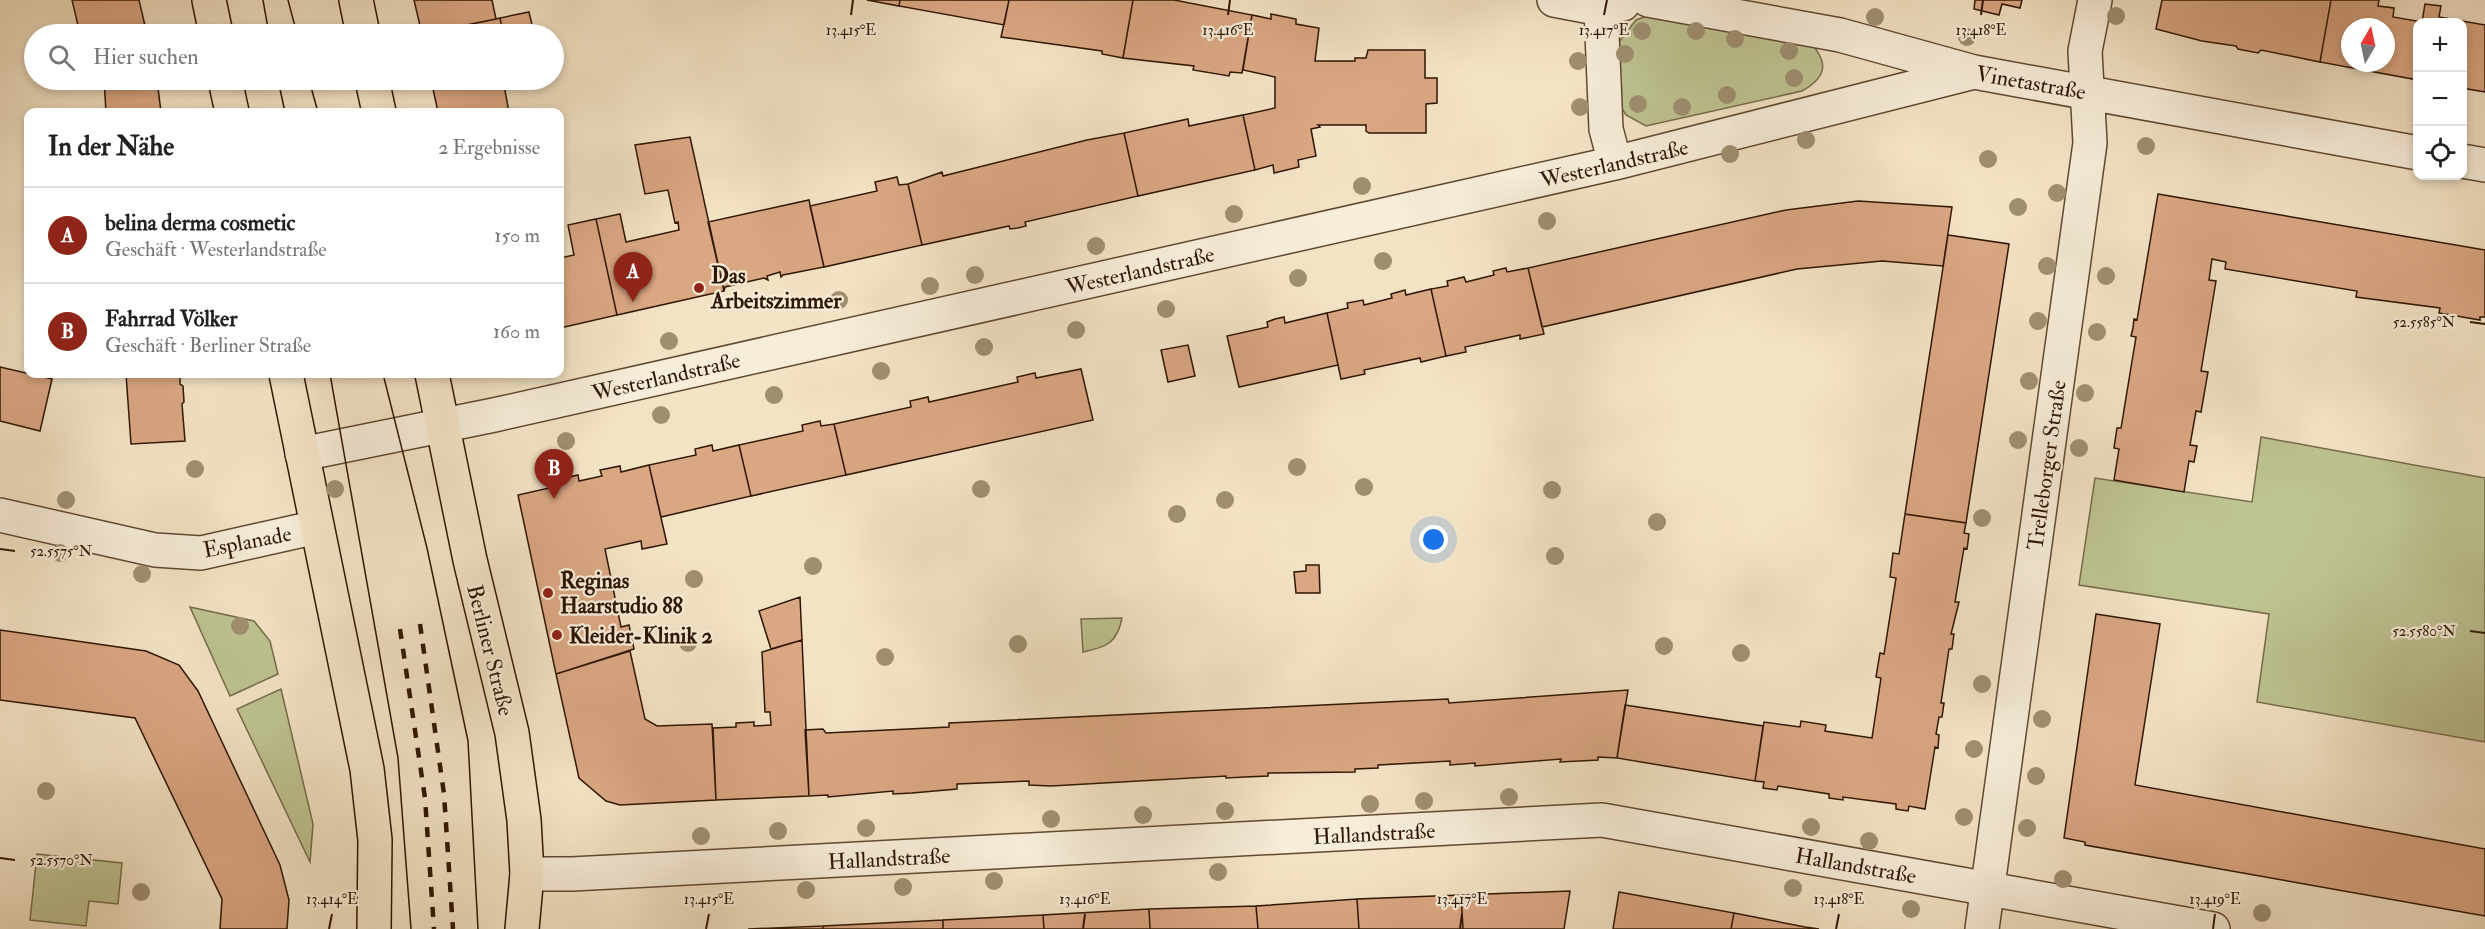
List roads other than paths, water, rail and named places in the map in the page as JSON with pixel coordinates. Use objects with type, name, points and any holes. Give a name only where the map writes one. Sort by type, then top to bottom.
[{"type":"main road","points":[[209,0],[214,24]]},
{"type":"main road","points":[[356,0],[361,24]]},
{"type":"main road","points":[[227,90],[231,108]]},
{"type":"main road","points":[[374,90],[377,108]]},
{"type":"main road","points":[[287,378],[367,769],[375,840],[374,929]]},
{"type":"main road","name":"Berliner Straße","points":[[433,378],[470,560],[512,733],[524,820],[527,874],[522,929]]},
{"type":"street","points":[[1554,0],[1601,9],[1641,0]]},
{"type":"street","name":"Vinetastraße","points":[[1648,0],[1840,35],[1974,72],[2413,152]]},
{"type":"street","name":"Trelleborger Straße","points":[[1982,929],[2090,144],[2085,51],[2095,0]]},
{"type":"street","points":[[1601,9],[1606,129],[1615,163]]},
{"type":"street","name":"Westerlandstraße","points":[[302,454],[443,426],[1615,163],[1974,72]]},
{"type":"street","points":[[2467,162],[2485,165]]},
{"type":"street","name":"Esplanade","points":[[0,515],[155,550],[201,553],[317,527]]},
{"type":"street","name":"Hallandstraße","points":[[527,874],[572,874],[1602,820],[2213,929]]},
{"type":"tram line","points":[[263,0],[267,24]]},
{"type":"tram line","points":[[288,0],[294,24]]},
{"type":"tram line","points":[[280,90],[284,108]]},
{"type":"tram line","points":[[312,90],[317,108]]},
{"type":"tram line","points":[[331,378],[398,758],[411,929]]},
{"type":"tram line","points":[[384,378],[427,548],[468,741],[478,929]]},
{"type":"railway","points":[[420,624],[444,794],[453,929]]},
{"type":"railway","points":[[400,629],[425,798],[434,929]]},
{"type":"place","name":"Das Arbeitszimmer","points":[[699,288]]},
{"type":"place","name":"belina derma cosmetic","points":[[633,302]]},
{"type":"place","name":"Fahrrad Völker","points":[[554,499]]},
{"type":"place","name":"Reginas Haarstudio 88","points":[[548,593]]},
{"type":"place","name":"Kleider-Klinik 2","points":[[557,635]]}]
